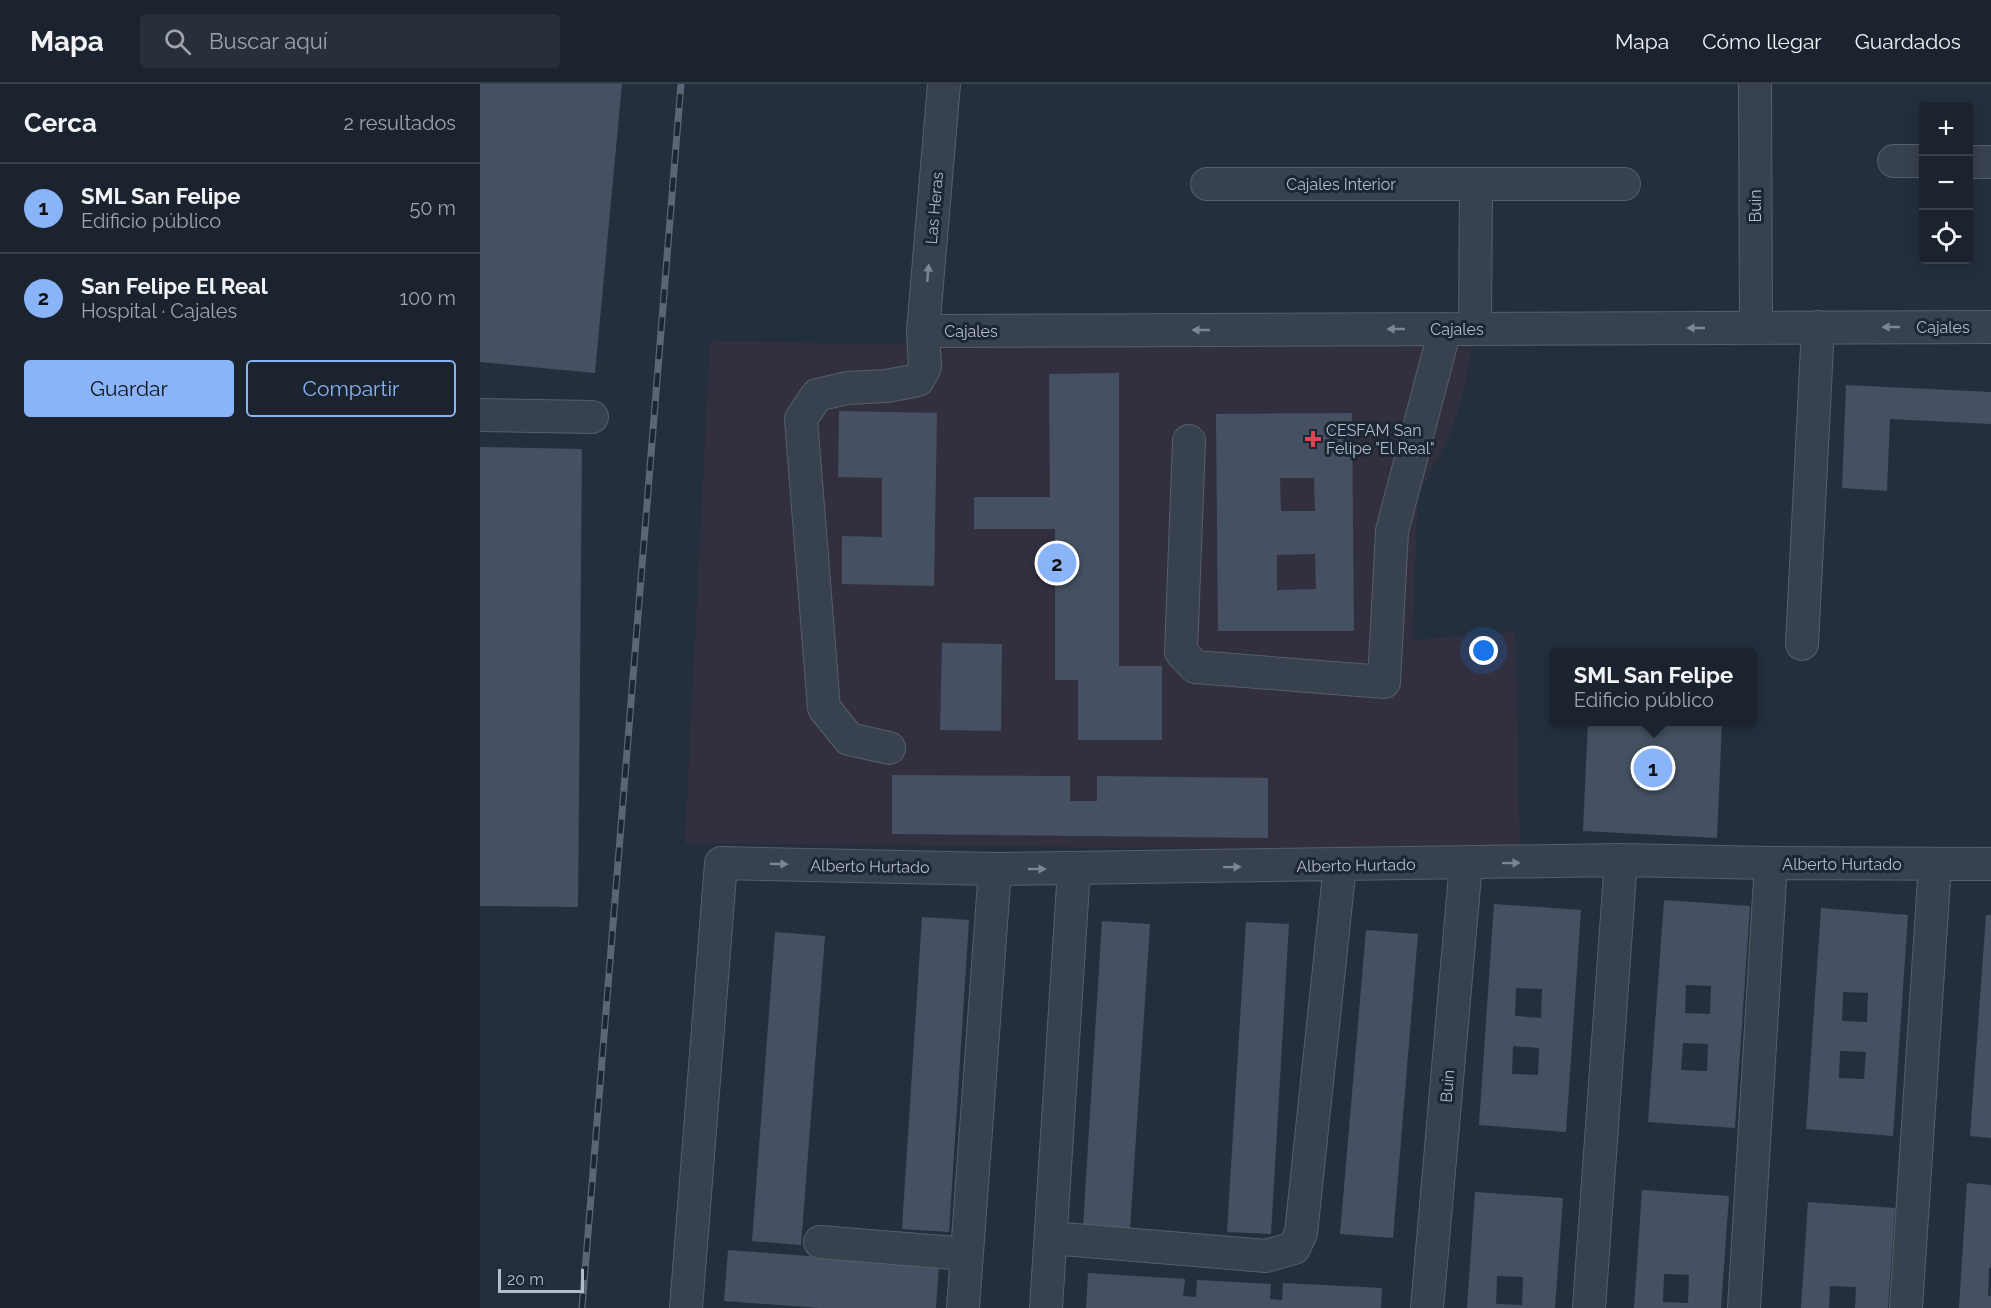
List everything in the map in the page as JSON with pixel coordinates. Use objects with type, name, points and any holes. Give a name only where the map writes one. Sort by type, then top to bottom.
[{"type":"street","name":"Las Heras","points":[[889,748],[849,739],[824,708],[801,419],[817,395],[847,388],[887,386],[918,380],[925,367],[923,331],[944,84]]},
{"type":"street","name":"Buin","points":[[1755,84],[1756,328]]},
{"type":"street","points":[[1973,162],[1991,162]]},
{"type":"street","name":"Cajales Interior","points":[[1207,184],[1624,184]]},
{"type":"street","points":[[1189,441],[1181,652],[1196,667],[1384,682],[1392,531],[1460,329],[1476,184]]},
{"type":"street","points":[[1802,644],[1818,327]]},
{"type":"street","name":"Cajales","points":[[923,331],[1991,327]]},
{"type":"street","points":[[480,415],[592,417]]},
{"type":"street","points":[[1589,1308],[1621,860]]},
{"type":"street","name":"Alberto Hurtado","points":[[686,1308],[721,863],[994,869],[1073,882],[1340,865],[1621,860],[1991,864]]},
{"type":"street","points":[[1744,1308],[1771,863]]},
{"type":"street","name":"Buin","points":[[1427,1308],[1466,864]]},
{"type":"street","points":[[1905,1308],[1935,864]]},
{"type":"street","points":[[1051,1238],[1266,1256],[1294,1248],[1301,1233],[1340,865]]},
{"type":"street","points":[[963,1308],[994,869]]},
{"type":"street","points":[[1046,1308],[1073,882]]},
{"type":"street","points":[[820,1242],[967,1254]]},
{"type":"shaded area","points":[[710,341],[924,345],[1472,343],[1463,395],[1447,442],[1418,494],[1412,640],[1515,632],[1520,852],[685,843]]},
{"type":"building","points":[[480,84],[622,84],[595,373],[480,362]]},
{"type":"building","points":[[1119,373],[1119,666],[1162,666],[1162,740],[1078,740],[1078,680],[1055,680],[1055,529],[974,529],[974,497],[1050,497],[1049,374]]},
{"type":"building","points":[[1846,385],[1991,392],[1991,424],[1890,419],[1887,491],[1842,488]]},
{"type":"building","points":[[839,411],[937,413],[934,586],[842,584],[842,536],[882,537],[882,478],[838,477]]},
{"type":"building","points":[[1352,413],[1354,631],[1218,631],[1216,414]],"holes":[[[1280,478],[1314,478],[1315,511],[1281,511]],[[1315,554],[1316,589],[1277,590],[1277,555]]]},
{"type":"building","points":[[480,447],[582,449],[578,907],[480,906]]},
{"type":"building","points":[[942,643],[1002,644],[1001,731],[940,730]]},
{"type":"building","points":[[1588,726],[1722,726],[1717,838],[1583,831]]},
{"type":"building","points":[[892,775],[1070,776],[1070,801],[1097,801],[1097,776],[1268,778],[1268,838],[892,834]]},
{"type":"building","points":[[1664,900],[1750,906],[1735,1128],[1648,1122]],"holes":[[[1686,985],[1711,986],[1710,1014],[1685,1013]],[[1683,1043],[1708,1044],[1707,1071],[1681,1070]]]},
{"type":"building","points":[[1494,904],[1581,910],[1566,1132],[1479,1125]],"holes":[[[1516,988],[1542,989],[1541,1018],[1515,1016]],[[1513,1046],[1539,1048],[1538,1075],[1512,1074]]]},
{"type":"building","points":[[1821,908],[1908,915],[1893,1136],[1806,1129]],"holes":[[[1843,992],[1868,993],[1867,1022],[1842,1021]],[[1840,1051],[1866,1052],[1864,1079],[1839,1078]]]},
{"type":"building","points":[[1986,915],[1991,915],[1991,1138],[1970,1136]]},
{"type":"building","points":[[922,917],[969,920],[949,1232],[902,1229]]},
{"type":"building","points":[[1102,921],[1150,924],[1130,1229],[1083,1226]]},
{"type":"building","points":[[1246,922],[1289,924],[1271,1234],[1227,1232]]},
{"type":"building","points":[[1366,930],[1418,934],[1393,1238],[1340,1234]]},
{"type":"building","points":[[775,932],[825,936],[801,1245],[752,1241]]},
{"type":"building","points":[[1967,1183],[1991,1185],[1991,1268],[1989,1268],[1988,1296],[1991,1296],[1991,1308],[1959,1308]]},
{"type":"building","points":[[1642,1190],[1729,1196],[1721,1308],[1634,1308]],"holes":[[[1664,1274],[1689,1275],[1688,1303],[1663,1302]]]},
{"type":"building","points":[[1475,1192],[1563,1198],[1555,1308],[1467,1308]],"holes":[[[1497,1276],[1523,1277],[1522,1305],[1496,1304]]]},
{"type":"building","points":[[1808,1202],[1895,1208],[1888,1308],[1855,1308],[1856,1287],[1830,1286],[1829,1308],[1801,1308]]},
{"type":"building","points":[[728,1250],[939,1266],[936,1308],[820,1308],[724,1301]]},
{"type":"building","points":[[1088,1273],[1185,1279],[1183,1296],[1196,1297],[1197,1280],[1271,1284],[1270,1299],[1282,1300],[1283,1283],[1382,1288],[1381,1308],[1086,1308]]},
{"type":"railway","points":[[582,1308],[681,84]]},
{"type":"place","name":"CESFAM San Felipe \"El Real\"","points":[[1313,439]]},
{"type":"place","name":"San Felipe El Real","points":[[1057,563]]},
{"type":"place","name":"SML San Felipe","points":[[1653,768]]}]
